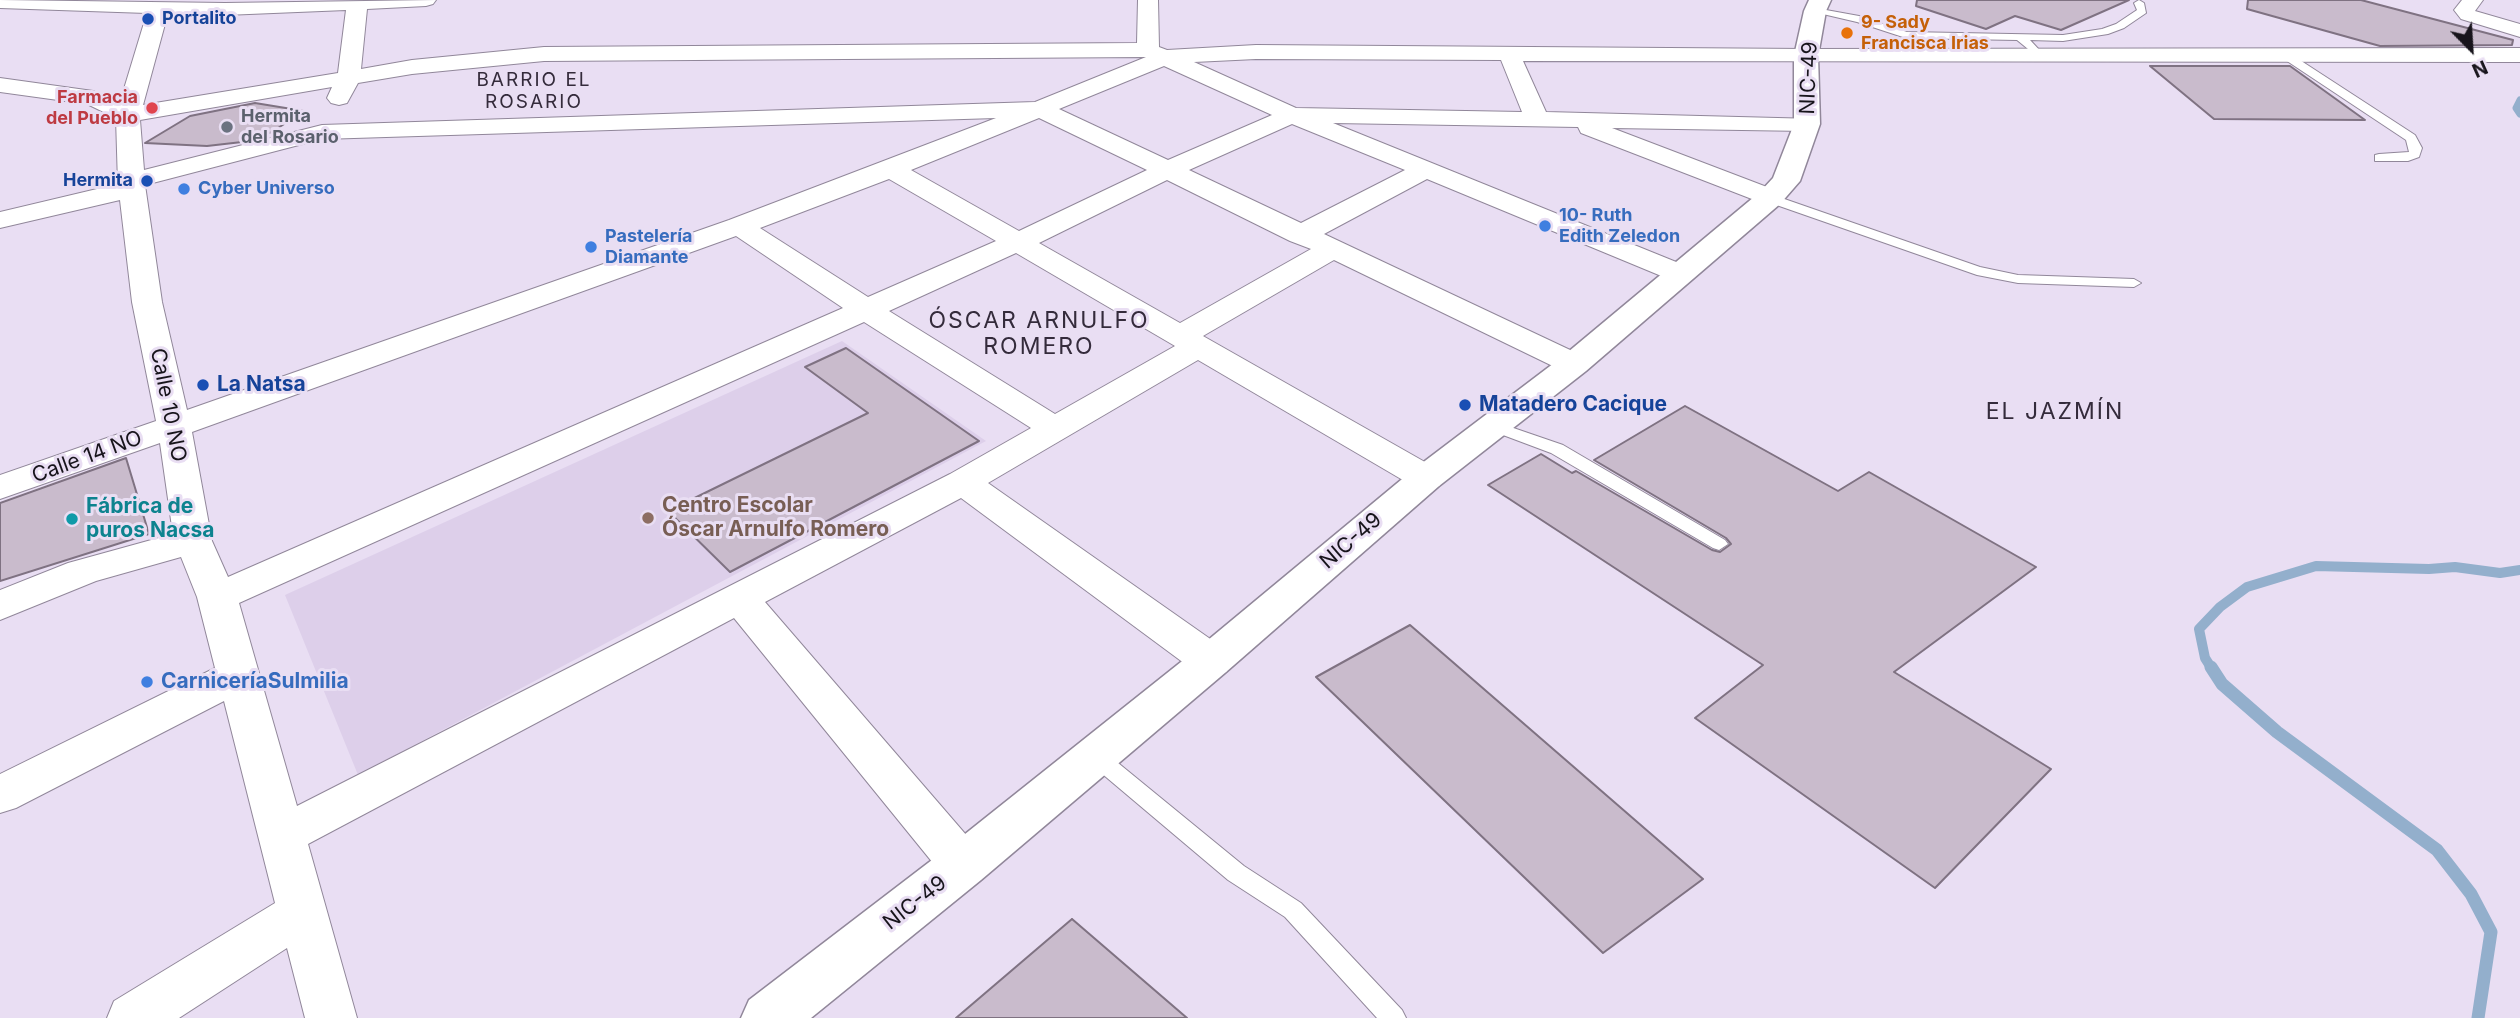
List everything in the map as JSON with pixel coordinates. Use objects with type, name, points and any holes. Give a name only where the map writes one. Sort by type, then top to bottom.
[{"type":"street","points":[[0,2],[160,4],[225,9],[426,0]]},
{"type":"street","points":[[1148,0],[1157,53]]},
{"type":"street","points":[[2473,0],[2464,10],[2468,15],[2520,31]]},
{"type":"street","points":[[322,132],[349,78],[358,2]]},
{"type":"street","name":"Calle 10 NO","points":[[160,4],[128,115],[131,185],[146,302],[174,425],[193,541],[217,597],[331,1018]]},
{"type":"street","name":"NIC-49","points":[[769,1018],[963,865],[1211,661],[1426,478],[1574,364],[1770,198],[1786,181],[1807,124],[1806,56],[1818,6]]},
{"type":"street","points":[[7,89],[93,98],[128,115],[467,60],[544,54],[1255,52],[1806,56],[2520,55]]},
{"type":"street","points":[[1157,53],[1292,115],[1681,274]]},
{"type":"street","name":"Calle 14 NO","points":[[0,488],[739,226],[891,169],[1040,109],[1157,53]]},
{"type":"street","points":[[1509,54],[1537,119]]},
{"type":"street","points":[[0,220],[322,132],[1040,109],[1574,364]]},
{"type":"street","points":[[217,597],[1018,242],[1165,171],[1292,115],[1807,124]]},
{"type":"street","points":[[1570,120],[1770,198]]},
{"type":"street","points":[[891,169],[1426,478]]},
{"type":"street","points":[[1300,235],[1427,169]]},
{"type":"street","points":[[739,226],[864,309],[1055,429]]},
{"type":"street","points":[[283,835],[964,482],[1055,429],[1331,250]]},
{"type":"street","points":[[964,482],[1211,661]]},
{"type":"street","points":[[0,606],[82,572],[193,541]]},
{"type":"street","points":[[740,599],[963,865]]},
{"type":"street","points":[[0,795],[239,675]]},
{"type":"street","points":[[133,1018],[302,913]]},
{"type":"lane","points":[[1818,6],[1906,35],[2063,38],[2104,32],[2120,26],[2142,11],[2139,2]]},
{"type":"lane","points":[[2020,37],[2039,55]]},
{"type":"lane","points":[[2286,55],[2400,130],[2411,138],[2416,148],[2415,154],[2408,157],[2379,158]]},
{"type":"lane","points":[[1770,198],[1977,271],[2018,279],[2134,283]]},
{"type":"lane","points":[[1493,426],[1557,449],[1719,544]]},
{"type":"lane","points":[[1094,755],[1236,873],[1293,909],[1393,1018]]},
{"type":"shaded area","name":"Centro Escolar Óscar Arnulfo Romero","points":[[842,341],[986,441],[358,775],[285,595]]},
{"type":"building","points":[[1917,0],[2129,0],[2061,30],[2015,16],[1986,29],[1916,6]]},
{"type":"building","points":[[2248,0],[2361,0],[2513,40],[2512,45],[2380,46],[2247,9]]},
{"type":"building","points":[[2150,66],[2290,66],[2365,120],[2214,119]]},
{"type":"building","name":"Hermita del Rosario","points":[[255,103],[304,111],[272,132],[242,142],[207,146],[145,143],[190,116]]},
{"type":"building","points":[[846,348],[979,441],[730,572],[668,511],[868,413],[805,367]]},
{"type":"building","points":[[1685,406],[1838,491],[1869,472],[2036,567],[1894,672],[2051,769],[1935,888],[1695,718],[1763,665],[1488,485],[1541,454],[1720,552],[1731,544],[1726,538],[1594,460]]},
{"type":"building","name":"Fábrica de puros Nacsa","points":[[126,458],[149,534],[0,581],[0,503]]},
{"type":"building","points":[[1410,625],[1703,879],[1603,953],[1316,677]]},
{"type":"building","points":[[1072,919],[1187,1018],[956,1018]]},
{"type":"waterway","points":[[2520,100],[2516,108],[2520,114]]},
{"type":"waterway","points":[[2212,669],[2205,658],[2199,629],[2220,607],[2247,587],[2316,566],[2429,569],[2455,567],[2500,573],[2520,570]]},
{"type":"waterway","points":[[2211,667],[2222,684],[2277,732],[2437,850],[2471,894],[2491,932],[2478,1018]]},
{"type":"place","name":"Portalito","points":[[148,19]]},
{"type":"place","name":"9- Sady Francisca Irias","points":[[1847,33]]},
{"type":"place","name":"Farmacia del Pueblo","points":[[152,108]]},
{"type":"place","name":"Hermita del Rosario","points":[[227,127]]},
{"type":"place","name":"Hermita","points":[[147,181]]},
{"type":"place","name":"Cyber Universo","points":[[184,189]]},
{"type":"place","name":"10- Ruth Edith Zeledon","points":[[1545,226]]},
{"type":"place","name":"Pastelería Diamante","points":[[591,247]]},
{"type":"place","name":"La Natsa","points":[[203,385]]},
{"type":"place","name":"Matadero Cacique","points":[[1465,405]]},
{"type":"place","name":"Centro Escolar Óscar Arnulfo Romero","points":[[648,518]]},
{"type":"place","name":"Fábrica de puros Nacsa","points":[[72,519]]},
{"type":"place","name":"CarniceríaSulmilia","points":[[147,682]]},
{"type":"district","name":"BARRIO EL ROSARIO","points":[[534,91]]},
{"type":"district","name":"ÓSCAR ARNULFO ROMERO","points":[[1039,334]]},
{"type":"district","name":"EL JAZMÍN","points":[[2055,412]]}]
